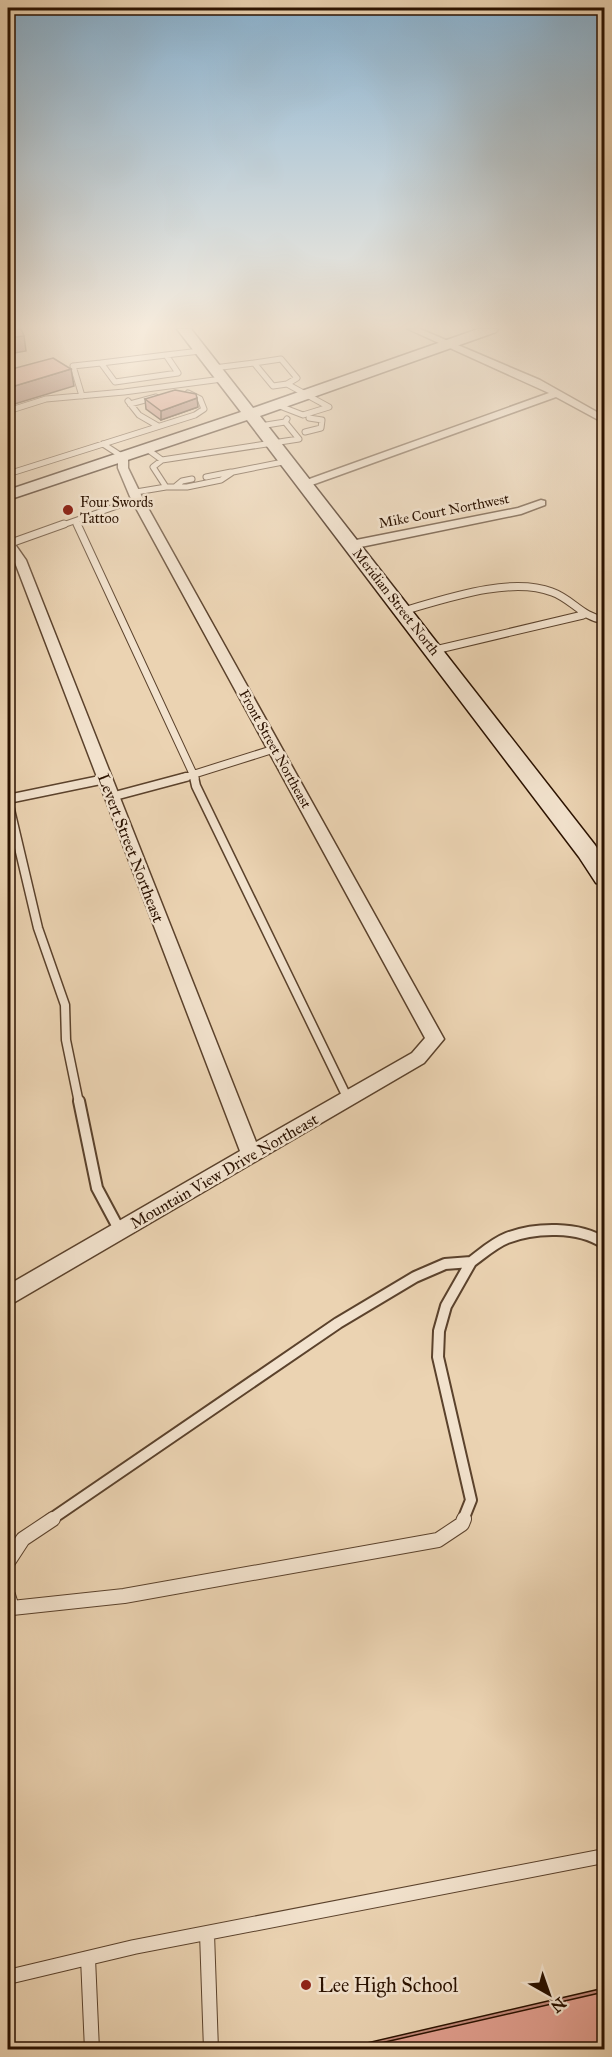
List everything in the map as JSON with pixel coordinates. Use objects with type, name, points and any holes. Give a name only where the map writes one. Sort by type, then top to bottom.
[{"type":"street","points":[[8,495],[147,449],[236,425]]},
{"type":"street","name":"Meridian Street North","points":[[259,425],[435,651],[587,851],[604,877]]},
{"type":"street","points":[[305,484],[468,425]]},
{"type":"street","name":"Front Street Northeast","points":[[123,457],[123,468],[136,496],[435,1039]]},
{"type":"street","name":"Mike Court Northwest","points":[[351,545],[521,511],[541,503]]},
{"type":"street","name":"Levert Street Northeast","points":[[8,544],[20,560],[251,1155]]},
{"type":"street","name":"Mountain View Drive Northeast","points":[[8,1296],[418,1058],[435,1039]]},
{"type":"lane","points":[[8,474],[161,425]]},
{"type":"lane","points":[[287,425],[298,439]]},
{"type":"lane","points":[[166,487],[153,467],[162,460],[298,439],[304,437],[307,425]]},
{"type":"lane","points":[[103,444],[123,457]]},
{"type":"lane","points":[[147,449],[162,460]]},
{"type":"lane","points":[[206,477],[288,461]]},
{"type":"lane","points":[[8,544],[76,522],[136,496],[166,487],[187,487],[221,480],[233,472]]},
{"type":"lane","points":[[176,486],[182,481],[192,479]]},
{"type":"lane","points":[[76,522],[194,774],[196,786],[247,896],[348,1099]]},
{"type":"lane","points":[[403,610],[488,591],[534,588],[558,595],[583,615],[604,620]]},
{"type":"lane","points":[[435,651],[583,615]]},
{"type":"lane","points":[[111,797],[171,782],[274,749]]},
{"type":"lane","points":[[105,779],[8,800],[38,928],[65,1005],[66,1040],[97,1188],[120,1231]]},
{"type":"lane","points":[[8,1595],[12,1608],[124,1596],[438,1540],[462,1524],[471,1500],[438,1357],[439,1331],[446,1306],[471,1262],[508,1238],[567,1231],[598,1237],[604,1243]]},
{"type":"lane","points":[[8,1562],[23,1539],[338,1323],[415,1277],[445,1264],[471,1262]]},
{"type":"lane","points":[[8,1977],[207,1933],[604,1856]]},
{"type":"lane","points":[[207,1933],[211,2049]]},
{"type":"lane","points":[[88,1958],[92,2049]]},
{"type":"building","points":[[604,1992],[604,2049],[359,2048]]},
{"type":"place","name":"Four Swords Tattoo","points":[[68,510]]},
{"type":"place","name":"Lee High School","points":[[306,1985]]}]
